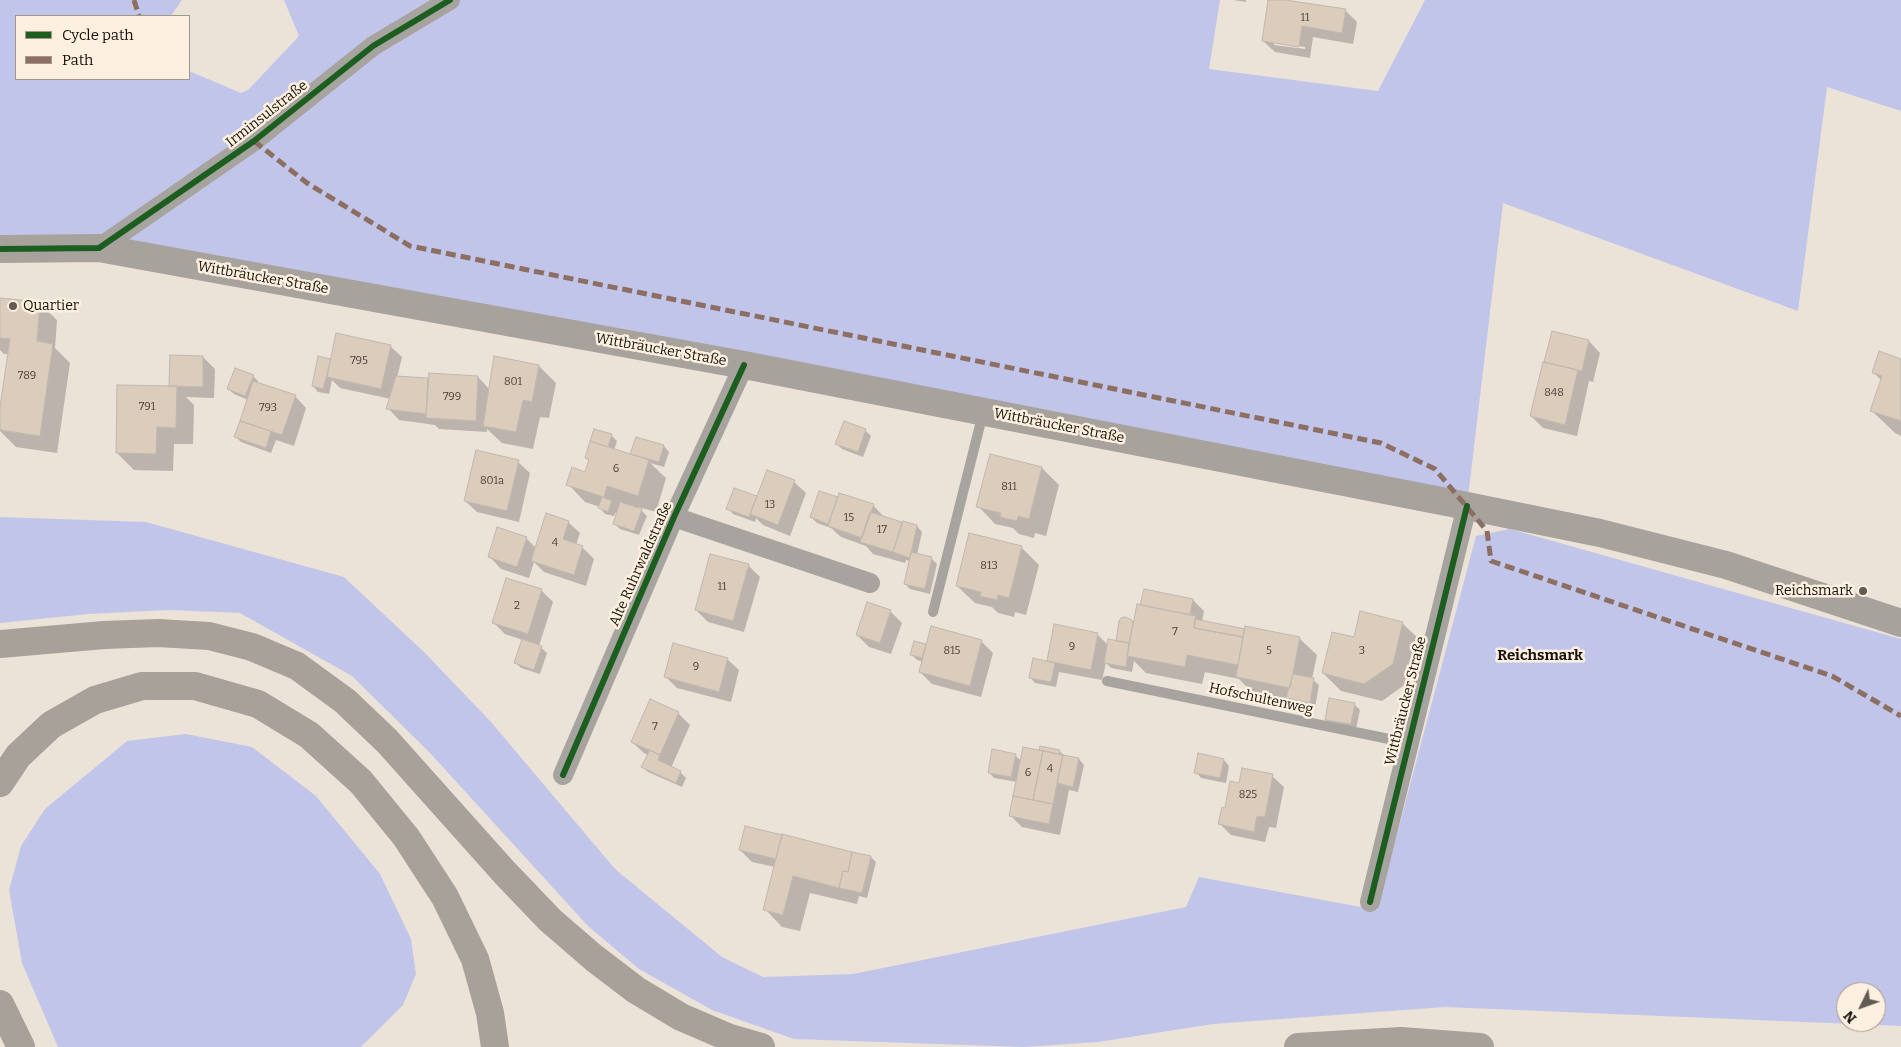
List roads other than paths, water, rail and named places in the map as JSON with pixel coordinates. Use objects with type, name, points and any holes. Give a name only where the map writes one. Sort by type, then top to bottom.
[{"type":"highway","points":[[0,644],[104,635],[158,633],[209,636],[252,647],[297,666],[345,701],[387,741],[505,873],[550,920],[594,958],[636,990],[681,1017],[730,1038],[760,1047]]},
{"type":"highway","points":[[0,783],[18,756],[51,725],[95,700],[142,686],[195,686],[258,704],[309,735],[360,782],[406,837],[445,897],[475,959],[490,1013],[495,1047]]},
{"type":"highway","points":[[0,1004],[21,1047]]},
{"type":"highway","points":[[1298,1047],[1401,1042],[1480,1047]]},
{"type":"main road","name":"Wittbräucker Straße","points":[[0,249],[99,248],[744,365],[1467,506],[1600,533],[1726,565],[1901,623]]},
{"type":"street","name":"Irminsulstraße","points":[[99,248],[254,141],[374,46],[450,0]]},
{"type":"street","name":"Alte Ruhrwaldstraße","points":[[563,775],[674,517],[744,365]]},
{"type":"street","name":"Wittbräucker Straße","points":[[1370,902],[1467,506]]},
{"type":"street","name":"Alte Ruhrwaldstraße","points":[[674,517],[870,583]]},
{"type":"lane","points":[[933,612],[983,412]]},
{"type":"lane","name":"Hofschultenweg","points":[[1107,681],[1389,739],[1410,741]]},
{"type":"place","name":"Quartier","points":[[13,306]]},
{"type":"place","name":"Reichsmark","points":[[1863,591]]},
{"type":"district","name":"Reichsmark","points":[[1540,656]]}]
